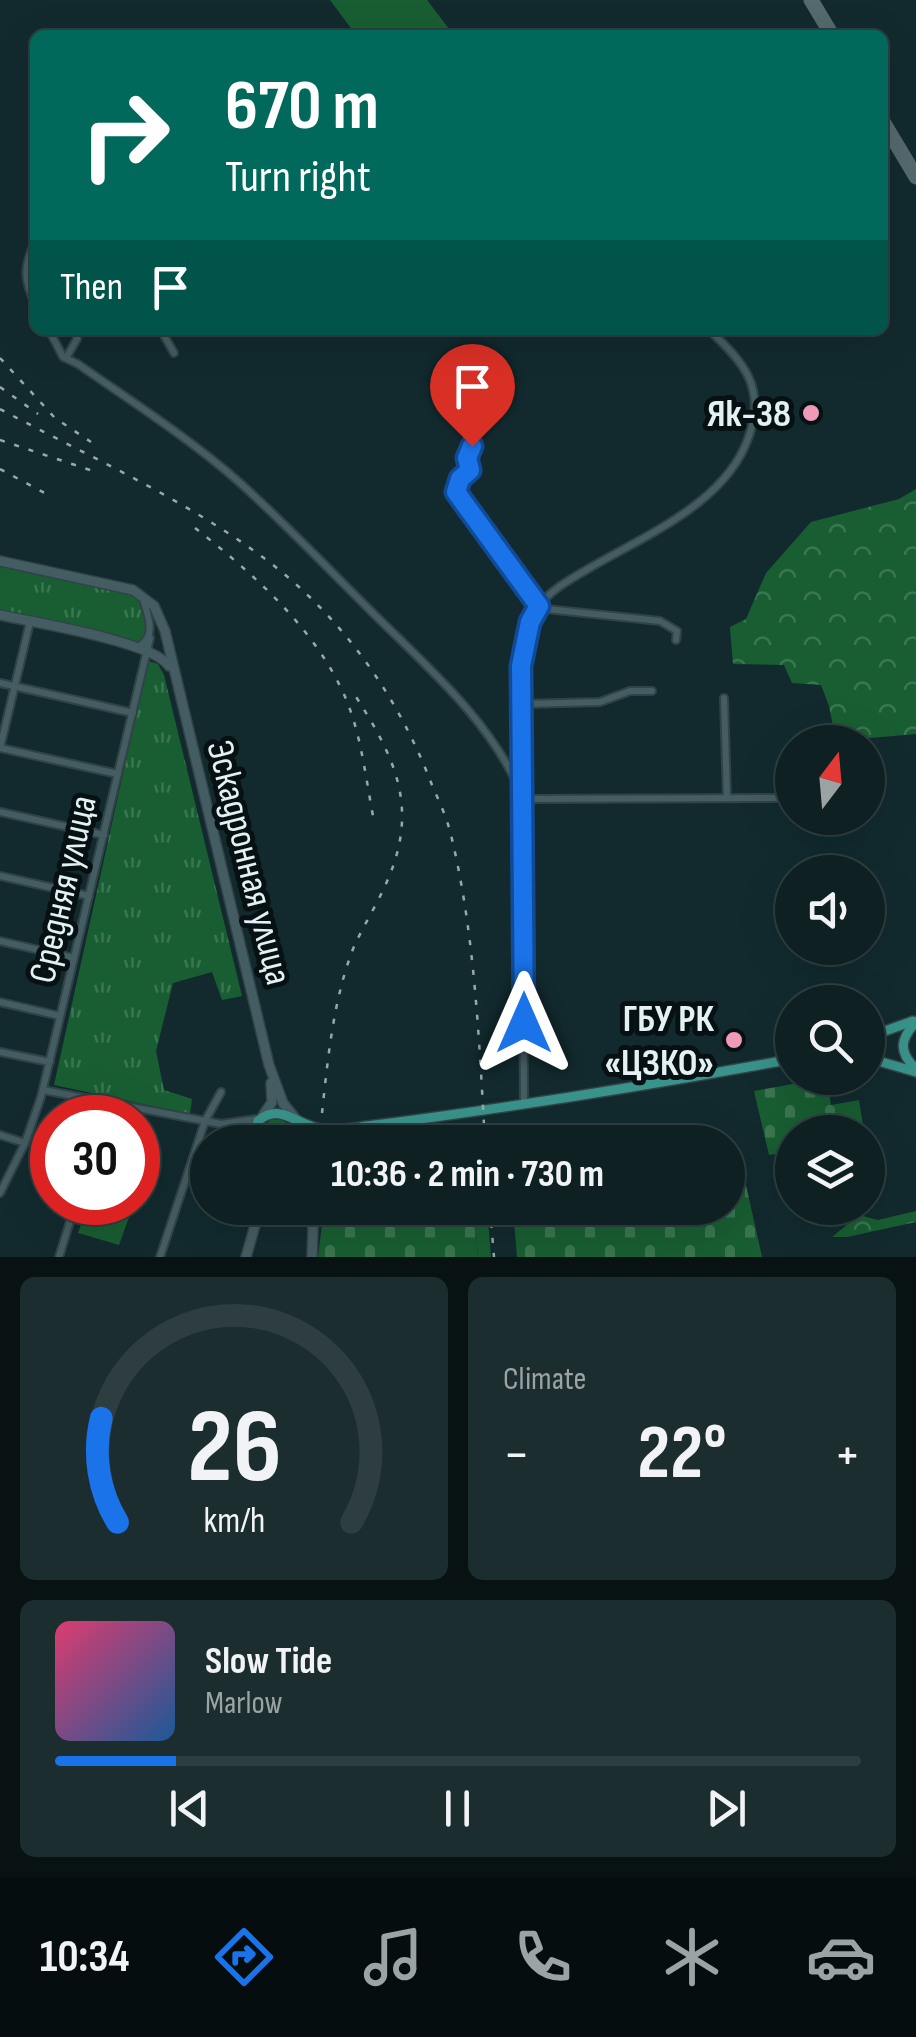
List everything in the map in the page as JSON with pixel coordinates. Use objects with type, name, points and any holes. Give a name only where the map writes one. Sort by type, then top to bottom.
[{"type":"main road","points":[[0,561],[141,593]]},
{"type":"main road","name":"Эскадронная улица","points":[[141,593],[154,606],[167,642],[269,1065]]},
{"type":"main road","points":[[0,615],[146,645],[166,660],[172,673]]},
{"type":"main road","points":[[885,1031],[916,1021]]},
{"type":"main road","points":[[916,1021],[905,1034],[902,1048],[916,1071]]},
{"type":"main road","points":[[375,1125],[775,1062]]},
{"type":"main road","points":[[885,1063],[916,1071]]},
{"type":"main road","points":[[258,1125],[273,1096],[269,1065]]},
{"type":"main road","points":[[269,1065],[283,1103],[300,1125]]},
{"type":"main road","points":[[262,1118],[279,1112],[310,1125]]},
{"type":"main road","points":[[246,1257],[255,1225]]},
{"type":"main road","points":[[312,1225],[312,1257]]},
{"type":"street","points":[[30,253],[24,278],[30,292]]},
{"type":"street","points":[[52,335],[66,358],[142,408],[240,484],[426,666],[460,702],[502,760],[523,799]]},
{"type":"street","points":[[66,358],[78,335]]},
{"type":"street","points":[[165,335],[174,353]]},
{"type":"street","points":[[524,1104],[521,666],[530,622],[538,607],[568,580],[703,499],[743,450],[753,425],[757,396],[744,371],[714,335]]},
{"type":"street","points":[[456,406],[472,446],[467,458],[470,470],[460,479],[456,492],[538,607],[660,621],[677,631],[676,640]]},
{"type":"street","points":[[141,593],[146,645],[167,642]]},
{"type":"street","points":[[30,622],[0,748],[118,774]]},
{"type":"street","name":"Средняя улица","points":[[0,1193],[25,1144],[42,1093],[146,645]]},
{"type":"street","points":[[0,683],[133,713]]},
{"type":"street","points":[[522,704],[600,702],[630,690],[652,691]]},
{"type":"street","points":[[724,698],[727,798]]},
{"type":"street","points":[[502,760],[516,764],[523,752]]},
{"type":"street","points":[[523,799],[775,798]]},
{"type":"street","points":[[0,812],[104,834]]},
{"type":"street","points":[[0,876],[90,896]]},
{"type":"street","points":[[0,941],[74,958]]},
{"type":"street","points":[[0,1002],[60,1016]]},
{"type":"street","points":[[0,1052],[50,1062]]},
{"type":"street","points":[[45,1080],[54,1092]]},
{"type":"street","points":[[160,1257],[205,1122],[221,1092]]},
{"type":"street","points":[[42,1093],[68,1095]]},
{"type":"street","points":[[160,1113],[221,1124],[262,1118]]},
{"type":"street","points":[[0,1135],[25,1144]]},
{"type":"street","points":[[59,1257],[69,1225]]},
{"type":"green space","points":[[330,0],[427,0],[450,30],[352,30]]},
{"type":"green space","points":[[916,489],[916,734],[885,737],[885,725],[833,725],[821,685],[792,683],[784,665],[733,664],[730,627],[746,619],[766,573],[811,522],[899,499]]},
{"type":"green space","points":[[0,566],[135,596],[141,602],[148,634],[139,642],[0,610]]},
{"type":"green space","points":[[148,661],[158,664],[164,675],[242,996],[222,1000],[212,972],[173,983],[156,1051],[164,1090],[192,1099],[190,1114],[160,1108],[160,1095],[101,1095],[54,1085]]},
{"type":"green space","points":[[775,1087],[775,1095],[830,1095],[831,1105],[859,1100],[861,1115],[775,1115],[775,1154],[769,1155],[754,1091]]},
{"type":"green space","points":[[279,1119],[291,1125],[265,1125]]},
{"type":"green space","points":[[745,1180],[762,1257],[517,1257],[514,1225],[745,1225]]},
{"type":"green space","points":[[916,1211],[916,1222],[832,1237],[847,1225],[885,1225],[885,1218]]},
{"type":"green space","points":[[81,1225],[126,1225],[119,1245],[78,1233]]},
{"type":"green space","points":[[322,1225],[475,1225],[478,1257],[318,1257]]},
{"type":"green space","points":[[475,1225],[488,1225],[491,1257],[478,1257]]},
{"type":"taxiway","points":[[811,0],[829,30]]},
{"type":"taxiway","points":[[888,130],[916,177]]},
{"type":"railway","points":[[0,358],[55,418],[91,442]]},
{"type":"railway","points":[[0,387],[38,414]]},
{"type":"railway","points":[[0,409],[164,495],[257,553],[314,601],[383,686],[418,751],[451,835],[471,949],[484,1125]]},
{"type":"railway","points":[[0,440],[99,473]]},
{"type":"railway","points":[[0,469],[52,497]]},
{"type":"railway","points":[[195,528],[276,600],[327,663],[353,718],[374,821]]},
{"type":"railway","points":[[322,1113],[332,1030],[346,969],[384,888],[401,833],[402,808],[391,761],[351,689]]},
{"type":"railway","points":[[491,1225],[494,1257]]},
{"type":"place","name":"Як-38","points":[[811,413]]},
{"type":"place","name":"ГБУ РК «ЦЗКО»","points":[[734,1040]]},
{"type":"route","points":[[472,446],[467,458],[470,470],[460,479],[456,492],[460,502],[539,606],[530,622],[521,666],[524,1023]]}]
